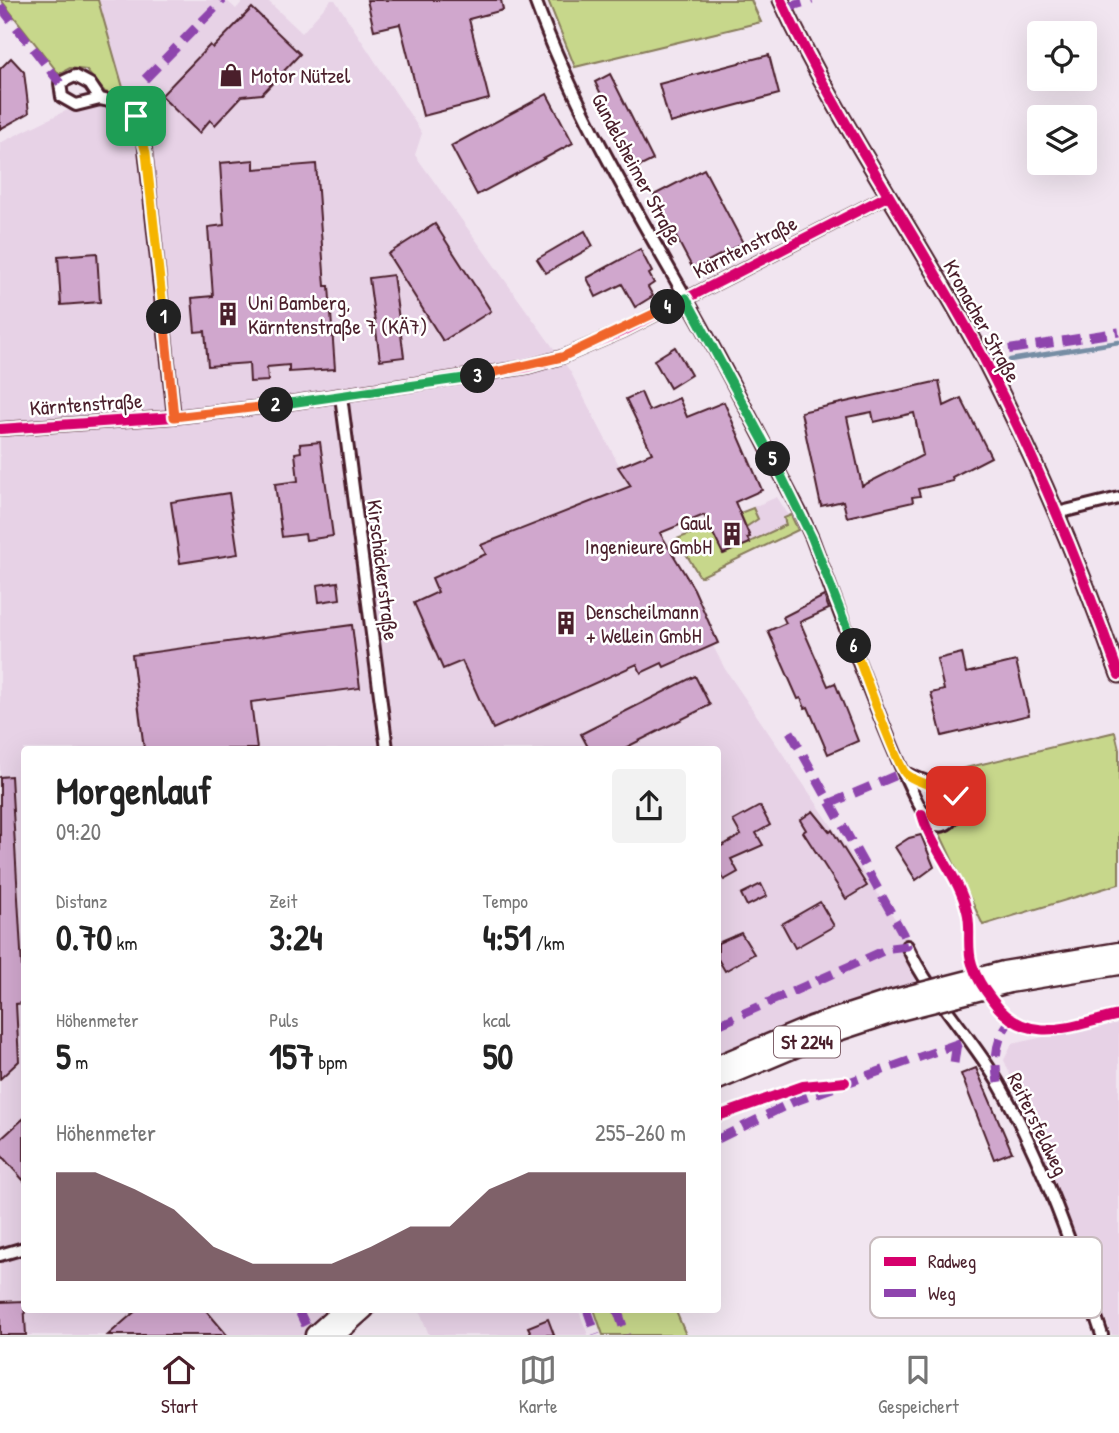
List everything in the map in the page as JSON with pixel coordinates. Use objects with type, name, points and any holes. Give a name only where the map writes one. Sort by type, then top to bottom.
[{"type":"main road","name":"St 2244","points":[[721,1064],[811,1026],[1119,952]]},
{"type":"main road","name":"St 2244","points":[[1006,977],[1119,965]]},
{"type":"main road","name":"St 2244","points":[[721,1079],[895,1006]]},
{"type":"main road","points":[[314,1335],[339,1313]]},
{"type":"main road","points":[[335,1335],[360,1313]]},
{"type":"street","name":"Gundelsheimer Straße","points":[[535,0],[561,66],[590,125],[686,298],[812,538],[904,772],[922,814],[933,824],[944,825],[954,819],[959,807],[956,796],[944,788],[927,785],[904,772]]},
{"type":"street","name":"Kronacher Straße","points":[[781,0],[887,196],[982,357],[1057,513],[1119,675]]},
{"type":"street","points":[[100,99],[112,101],[132,113],[139,121],[144,140],[174,417]]},
{"type":"street","name":"Kärntenstraße","points":[[0,429],[174,417],[341,396],[510,370],[553,360],[623,331],[887,196]]},
{"type":"street","name":"Kirschäckerstraße","points":[[341,396],[387,746]]},
{"type":"street","points":[[1057,513],[1119,498]]},
{"type":"street","name":"Reitersfeldweg","points":[[907,947],[920,974],[998,1083],[1020,1126],[1067,1237]]},
{"type":"street","points":[[0,1255],[21,1249]]},
{"type":"street","name":"Reitersfeldweg","points":[[1096,1318],[1102,1335]]},
{"type":"shaded area","points":[[98,0],[226,0],[236,9],[244,0],[267,0],[302,33],[331,0],[335,0],[422,133],[415,155],[570,371],[725,669],[949,998],[721,1072],[721,746],[21,746],[21,1313],[339,1313],[309,1335],[0,1335],[0,143],[63,112],[124,91]]},
{"type":"shaded area","points":[[777,497],[798,530],[700,577],[677,539]]},
{"type":"shaded area","points":[[1119,1020],[1119,1335],[1112,1335],[1102,1308],[1102,1237],[1075,1237],[1004,1060],[1012,1044]]},
{"type":"shaded area","points":[[420,1313],[580,1313],[588,1335],[429,1335]]},
{"type":"green space","points":[[1,0],[98,0],[124,91],[115,95],[105,92],[86,70],[70,68],[59,74]]},
{"type":"green space","points":[[548,0],[751,0],[761,22],[575,67]]},
{"type":"green space","points":[[753,508],[758,519],[746,527],[740,513]]},
{"type":"green space","points":[[791,515],[798,530],[700,577],[677,539],[730,518],[714,532],[724,554],[786,525],[784,518]]},
{"type":"green space","points":[[1115,732],[1119,749],[1119,884],[983,925],[940,834],[959,820],[966,807],[966,800],[956,786],[928,777]]},
{"type":"green space","points":[[595,1313],[677,1313],[686,1335],[603,1335]]},
{"type":"building","points":[[367,0],[501,0],[503,10],[469,19],[489,99],[423,116],[400,24],[374,30]]},
{"type":"building","name":"Motor Nützel","points":[[252,8],[300,54],[262,94],[242,96],[215,125],[210,120],[199,133],[161,96],[210,45],[213,48]]},
{"type":"building","points":[[769,55],[779,94],[670,123],[659,84]]},
{"type":"building","points":[[11,58],[24,72],[29,113],[0,129],[0,69]]},
{"type":"building","points":[[610,74],[653,160],[637,168],[595,82]]},
{"type":"building","points":[[547,94],[573,143],[477,195],[451,146]]},
{"type":"building","points":[[254,160],[254,169],[316,164],[325,286],[329,286],[335,369],[289,372],[289,365],[267,367],[268,381],[250,382],[249,363],[208,366],[205,331],[195,332],[192,298],[213,296],[208,227],[224,225],[220,163]]},
{"type":"building","points":[[704,169],[743,243],[693,269],[654,195]]},
{"type":"building","points":[[435,224],[491,311],[443,341],[388,254]]},
{"type":"building","points":[[585,231],[593,246],[546,273],[537,259]]},
{"type":"building","points":[[640,249],[652,272],[649,274],[654,283],[648,287],[653,296],[635,307],[622,284],[596,297],[587,278]]},
{"type":"building","points":[[97,253],[100,302],[61,305],[58,256]]},
{"type":"building","points":[[393,275],[404,357],[380,360],[369,278]]},
{"type":"building","points":[[675,347],[691,375],[670,388],[654,360]]},
{"type":"building","points":[[939,381],[944,406],[961,398],[991,457],[952,477],[953,481],[918,489],[920,496],[912,497],[913,502],[847,517],[843,501],[821,506],[801,412]],"holes":[[[872,412],[874,422],[914,413],[923,455],[862,486],[847,417]]]},
{"type":"building","name":"Denscheilmann + Wellein GmbH","points":[[641,392],[649,411],[679,398],[687,417],[724,402],[762,490],[735,502],[750,543],[723,554],[704,515],[660,533],[694,589],[718,643],[664,667],[662,663],[641,673],[637,664],[493,729],[462,661],[443,669],[414,603],[438,592],[432,578],[486,554],[481,545],[631,486],[618,467],[652,453],[626,399]]},
{"type":"building","points":[[320,442],[333,536],[306,540],[305,534],[282,537],[275,484],[298,481],[295,453],[301,452],[300,444]]},
{"type":"building","points":[[229,493],[238,554],[180,563],[171,502]]},
{"type":"building","points":[[338,582],[340,599],[319,602],[317,585]]},
{"type":"building","points":[[824,596],[829,609],[800,622],[828,686],[835,683],[858,741],[828,754],[808,707],[805,708],[801,698],[798,699],[768,631],[786,623],[783,617]]},
{"type":"building","points":[[352,625],[360,688],[251,702],[257,746],[144,746],[132,655]]},
{"type":"building","points":[[962,653],[966,673],[1016,661],[1029,715],[942,736],[931,693],[944,690],[937,659]]},
{"type":"building","points":[[695,676],[710,705],[629,746],[587,746],[581,734]]},
{"type":"building","points":[[11,776],[21,951],[21,1003],[16,1004],[19,1061],[0,1079],[0,777]]},
{"type":"building","points":[[760,806],[770,825],[756,833],[763,845],[731,859],[738,872],[724,880],[721,874],[721,846],[741,835],[733,821]]},
{"type":"building","points":[[813,811],[830,832],[832,830],[867,886],[846,899],[803,832],[806,830],[800,820]]},
{"type":"building","points":[[921,835],[934,867],[916,880],[895,847],[909,838]]},
{"type":"building","points":[[761,884],[767,896],[747,906],[741,894]]},
{"type":"building","points":[[820,902],[834,926],[795,948],[782,924]]},
{"type":"building","points":[[741,933],[754,954],[725,971],[721,964],[721,942]]},
{"type":"building","points":[[976,1068],[1012,1152],[994,1159],[961,1074]]},
{"type":"building","points":[[21,1121],[21,1178],[0,1154],[0,1140]]},
{"type":"building","points":[[21,1301],[26,1335],[0,1335],[0,1302]]},
{"type":"building","points":[[133,1313],[208,1313],[227,1335],[108,1335]]},
{"type":"building","points":[[548,1319],[554,1335],[532,1335],[528,1327]]},
{"type":"waterway","points":[[1010,360],[1119,342]]},
{"type":"marked path","points":[[145,79],[223,0]]},
{"type":"marked path","points":[[785,8],[812,0]]},
{"type":"marked path","points":[[0,6],[60,83]]},
{"type":"marked path","points":[[983,357],[1006,350],[1119,332]]},
{"type":"marked path","points":[[721,1024],[890,948],[907,946],[903,934],[787,726]]},
{"type":"marked path","points":[[829,804],[904,772]]},
{"type":"marked path","points":[[998,1083],[997,1050],[1001,1035],[1010,1021]]},
{"type":"marked path","points":[[721,1138],[793,1102],[968,1040]]},
{"type":"marked path","points":[[954,1063],[957,1042]]},
{"type":"marked path","points":[[300,1313],[306,1326]]},
{"type":"marked path","points":[[588,1313],[596,1335]]},
{"type":"marked path","points":[[618,1313],[626,1335]]},
{"type":"cycle path","points":[[781,0],[828,92],[984,359],[1057,515],[1119,675]]},
{"type":"cycle path","points":[[0,429],[174,417],[262,407],[527,367],[562,357],[623,331],[887,196]]},
{"type":"cycle path","points":[[922,814],[963,898],[968,917],[970,958],[976,974],[1006,1016],[1035,1029],[1051,1029],[1119,1015]]},
{"type":"cycle path","points":[[721,1115],[803,1086],[845,1082]]},
{"type":"place","name":"Motor Nützel","points":[[231,75]]},
{"type":"place","name":"Uni Bamberg, Kärntenstraße 7 (KÄ7)","points":[[228,314]]},
{"type":"place","name":"Gaul Ingenieure GmbH","points":[[732,534]]},
{"type":"place","name":"Denscheilmann + Wellein GmbH","points":[[566,623]]},
{"type":"route","points":[[136,116],[146,153],[174,417],[347,396],[527,367],[595,344],[686,298],[812,538],[904,772],[927,785],[944,788],[956,796]]}]
